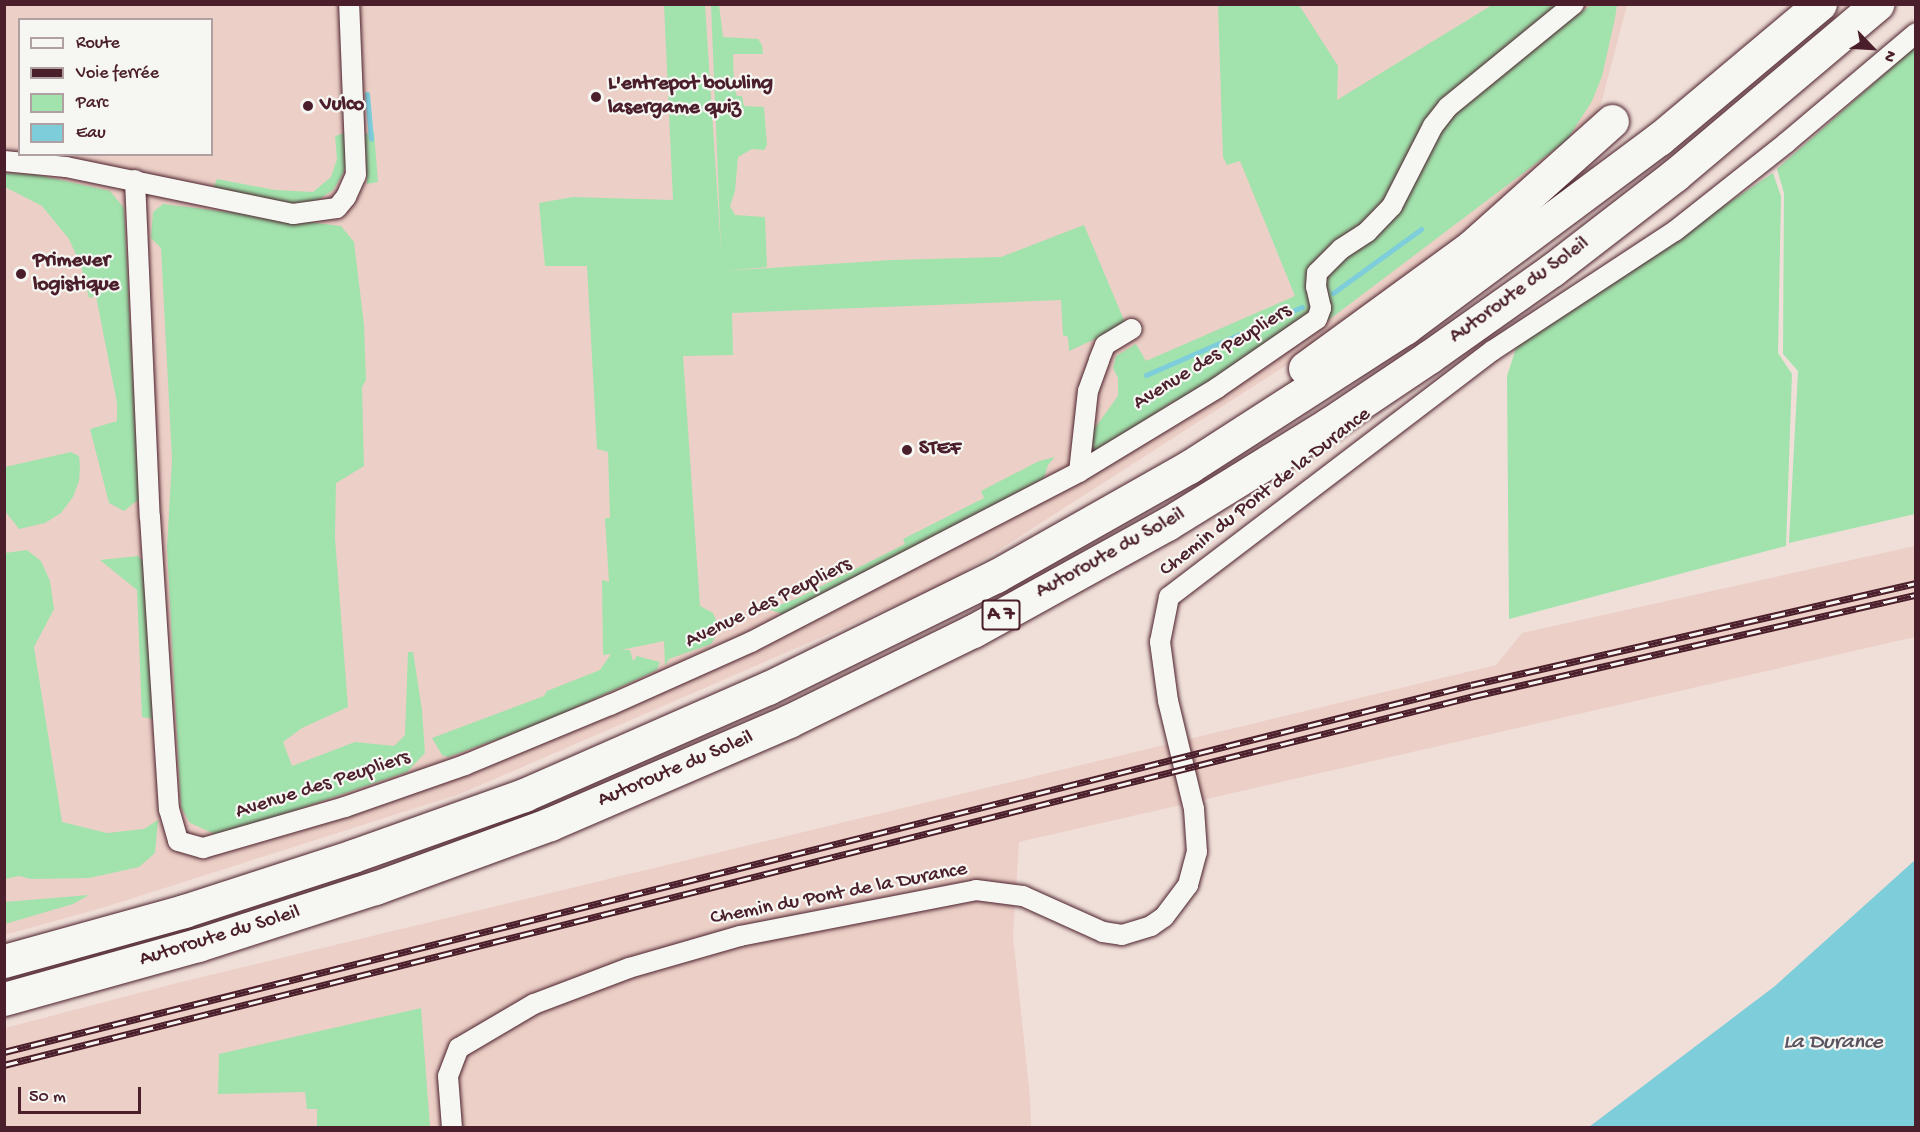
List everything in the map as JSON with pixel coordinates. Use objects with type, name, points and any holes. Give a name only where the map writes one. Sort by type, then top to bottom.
[{"type":"highway","name":"Autoroute du Soleil","points":[[4,961],[206,904],[353,856],[524,795],[768,688],[996,576],[1190,467],[1405,328],[1659,139],[1820,4]]},
{"type":"highway","name":"Autoroute du Soleil","points":[[4,999],[198,945],[375,888],[550,824],[789,721],[973,631],[1167,524],[1329,424],[1428,357],[1552,270],[1675,175],[1877,4]]},
{"type":"highway","points":[[996,576],[1049,532],[1323,356],[1472,247],[1612,121]]},
{"type":"street","points":[[4,161],[66,167],[293,214],[337,208],[346,197],[356,175],[349,4]]},
{"type":"street","name":"Avenue des Peupliers","points":[[135,180],[150,518],[169,809],[178,841],[203,848],[267,831],[465,765],[761,638],[1079,472],[1217,388],[1317,319],[1321,308],[1316,287],[1317,273],[1341,249],[1367,232],[1392,206],[1433,126],[1448,107],[1574,4]]},
{"type":"street","name":"Chemin du Pont de la Durance","points":[[452,1128],[448,1076],[459,1048],[534,1004],[628,968],[740,936],[976,890],[1023,896],[1103,932],[1122,935],[1151,926],[1164,917],[1188,885],[1197,852],[1194,809],[1168,701],[1160,642],[1169,597],[1492,351],[1675,231],[1786,143],[1916,33]]},
{"type":"street","points":[[1079,472],[1088,391],[1099,360],[1105,345],[1132,329]]},
{"type":"shaded area","points":[[5,5],[1627,5],[1601,104],[1576,146],[1293,361],[949,582],[460,794],[105,907],[5,935]]},
{"type":"shaded area","points":[[1915,546],[1915,637],[1019,842],[1013,936],[1030,1097],[1031,1127],[5,1128],[5,1028],[177,983],[1496,665],[1522,633]]},
{"type":"green space","points":[[664,5],[705,5],[721,250],[711,5],[719,5],[723,37],[758,39],[762,45],[763,54],[733,54],[734,88],[737,96],[742,96],[744,106],[764,107],[767,145],[764,150],[752,149],[738,157],[735,191],[730,206],[735,215],[765,217],[767,267],[722,271],[892,260],[1001,257],[1084,225],[1126,325],[1069,351],[1068,337],[1063,335],[1061,300],[732,313],[733,355],[683,356],[700,606],[713,613],[720,630],[711,644],[669,659],[665,666],[664,641],[621,650],[630,650],[633,661],[637,656],[660,662],[657,670],[545,722],[448,757],[442,755],[432,738],[544,696],[547,691],[600,670],[611,654],[603,655],[602,580],[609,582],[605,518],[610,518],[608,452],[597,449],[587,266],[545,266],[539,203],[573,197],[673,200]]},
{"type":"green space","points":[[1218,5],[1299,5],[1338,66],[1337,100],[1492,5],[1566,5],[1450,101],[1387,204],[1361,230],[1337,240],[1318,257],[1310,274],[1315,312],[1198,390],[1169,404],[1128,435],[1093,455],[1092,432],[1118,396],[1118,378],[1113,368],[1116,356],[1136,344],[1146,361],[1295,296],[1240,161],[1227,165],[1223,157]]},
{"type":"green space","points":[[1591,5],[1617,5],[1602,76],[1592,101],[1567,140],[1322,325],[1330,307],[1323,279],[1354,245],[1443,124],[1536,44]]},
{"type":"green space","points":[[1915,47],[1915,514],[1789,543],[1798,371],[1783,354],[1784,193],[1777,169]]},
{"type":"green space","points":[[374,132],[378,182],[367,184],[365,134]]},
{"type":"green space","points":[[345,133],[347,161],[343,174],[333,190],[316,201],[308,204],[282,203],[216,191],[214,186],[217,179],[275,190],[313,192],[331,177],[337,159],[335,136]]},
{"type":"green space","points":[[5,173],[38,175],[110,191],[124,208],[139,499],[124,511],[109,503],[90,429],[117,421],[117,403],[96,296],[89,298],[81,266],[69,239],[42,206],[5,187]]},
{"type":"green space","points":[[1773,173],[1781,196],[1778,353],[1792,374],[1786,546],[1509,619],[1507,376],[1517,345]]},
{"type":"green space","points":[[163,204],[341,226],[354,242],[364,325],[366,380],[362,387],[364,466],[336,483],[335,538],[348,707],[302,728],[283,742],[292,766],[355,742],[394,746],[405,735],[408,652],[413,652],[422,710],[425,753],[407,772],[255,824],[215,834],[190,823],[181,807],[167,547],[172,459],[161,248],[151,238],[153,212]]},
{"type":"green space","points":[[71,452],[79,456],[80,467],[79,481],[73,497],[61,513],[45,523],[19,529],[5,511],[5,467]]},
{"type":"green space","points":[[1055,457],[1048,465],[1044,478],[787,616],[769,609],[798,598],[905,544],[903,539],[984,498],[981,491],[1039,461]]},
{"type":"green space","points":[[27,550],[41,561],[50,581],[54,609],[34,647],[62,822],[107,833],[144,829],[158,820],[155,853],[139,867],[89,878],[31,879],[19,876],[5,879],[5,553]]},
{"type":"green space","points":[[138,556],[143,561],[153,719],[142,717],[137,590],[100,560]]},
{"type":"green space","points":[[89,895],[73,904],[5,924],[5,902]]},
{"type":"green space","points":[[421,1008],[430,1127],[317,1127],[317,1109],[307,1109],[305,1092],[218,1094],[219,1054]]},
{"type":"water","name":"La Durance","points":[[1915,860],[1915,1127],[1589,1127],[1775,986]]},
{"type":"waterway","points":[[367,94],[371,139]]},
{"type":"waterway","points":[[1333,293],[1421,229]]},
{"type":"waterway","points":[[1146,375],[1302,307]]},
{"type":"railway","points":[[4,1052],[1471,685],[1916,583]]},
{"type":"railway","points":[[4,1065],[1474,696],[1916,595]]},
{"type":"place","name":"L'entrepot bowling lasergame quiz","points":[[596,97]]},
{"type":"place","name":"Vulco","points":[[308,106]]},
{"type":"place","name":"Primever logistique","points":[[21,274]]},
{"type":"place","name":"STEF","points":[[907,450]]}]
